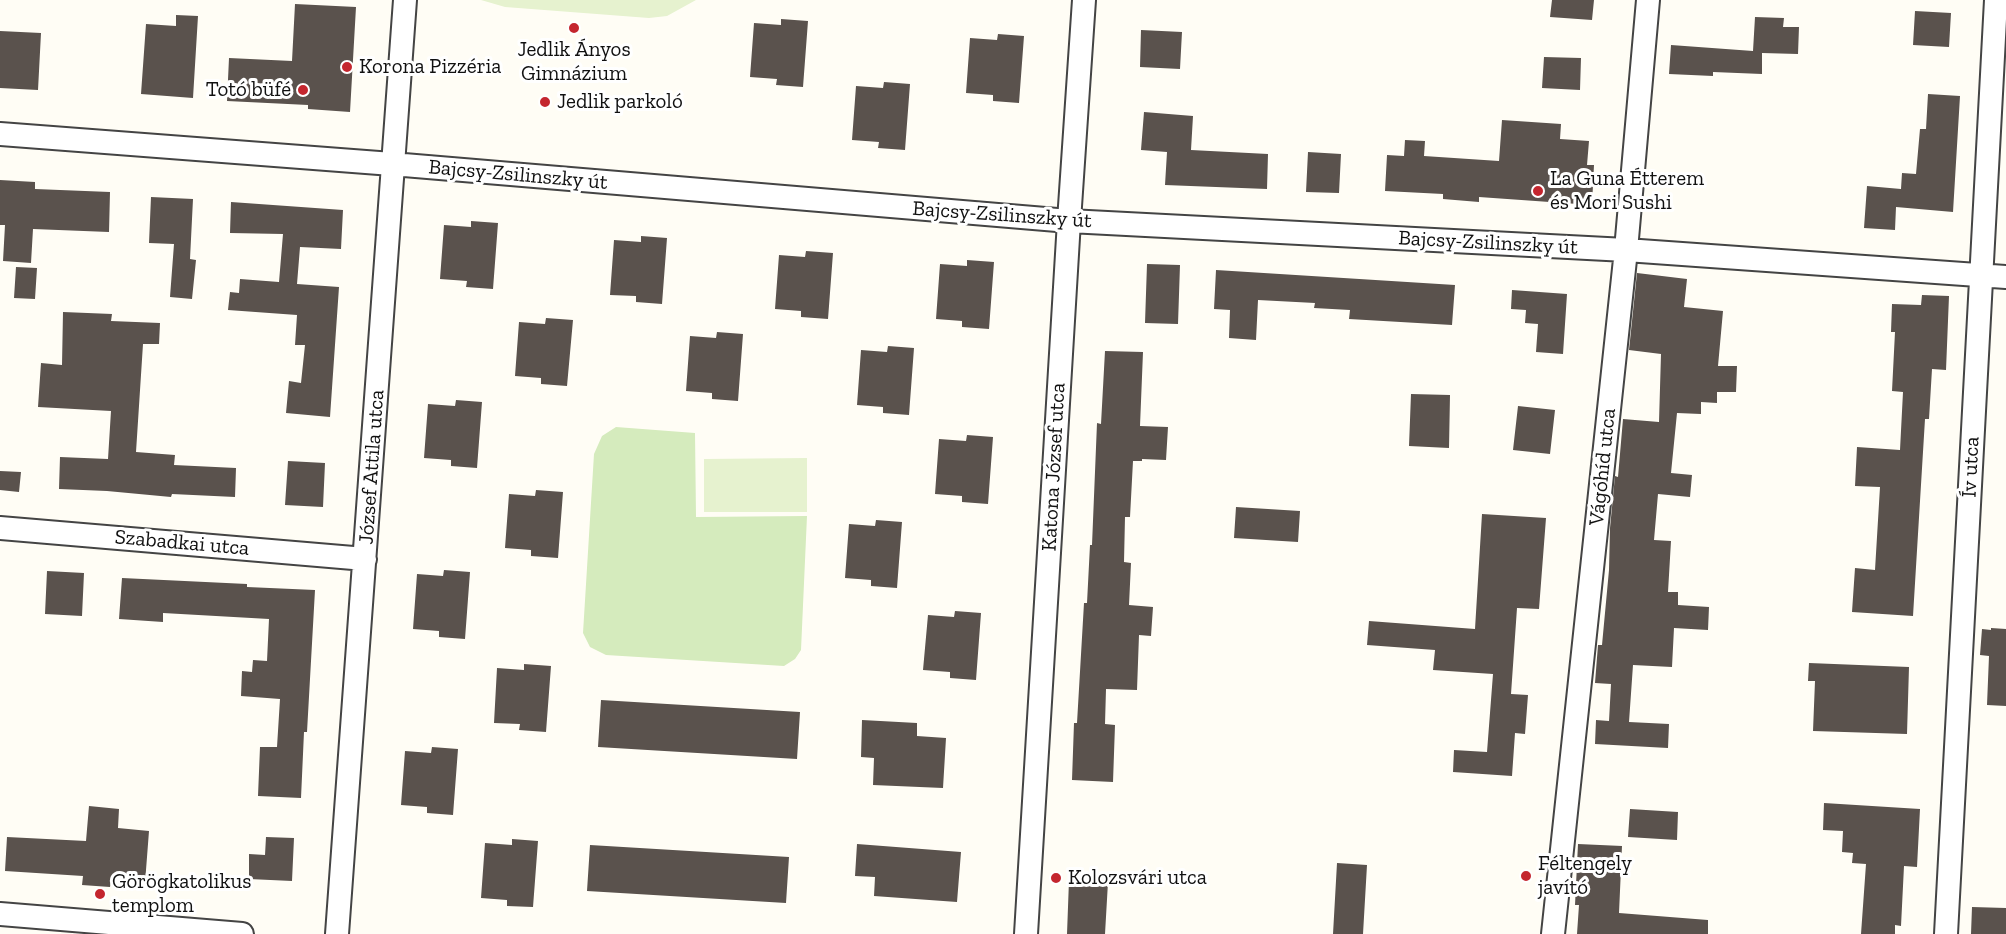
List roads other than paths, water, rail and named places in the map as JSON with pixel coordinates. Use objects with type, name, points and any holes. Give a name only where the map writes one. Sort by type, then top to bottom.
[{"type":"street","name":"József Attila utca","points":[[337,934],[405,0]]},
{"type":"street","name":"Katona József utca","points":[[1026,934],[1068,221],[1084,0]]},
{"type":"street","name":"Vágóhíd utca","points":[[1553,934],[1626,250],[1648,0]]},
{"type":"street","name":"Ív utca","points":[[1946,934],[1996,0]]},
{"type":"street","name":"Bajcsy-Zsilinszky út","points":[[0,134],[392,164],[1068,221],[1626,250],[2006,277]]},
{"type":"street","name":"Szabadkai utca","points":[[0,528],[365,559]]},
{"type":"street","points":[[0,914],[242,934]]},
{"type":"place","name":"Jedlik Ányos Gimnázium","points":[[574,28]]},
{"type":"place","name":"Korona Pizzéria","points":[[347,67]]},
{"type":"place","name":"Totó büfé","points":[[303,90]]},
{"type":"place","name":"Jedlik parkoló","points":[[545,102]]},
{"type":"place","name":"La Guna Étterem és Mori Sushi","points":[[1538,191]]},
{"type":"place","name":"Féltengely javító","points":[[1526,876]]},
{"type":"place","name":"Kolozsvári utca","points":[[1056,878]]},
{"type":"place","name":"Görögkatolikus templom","points":[[100,894]]}]
